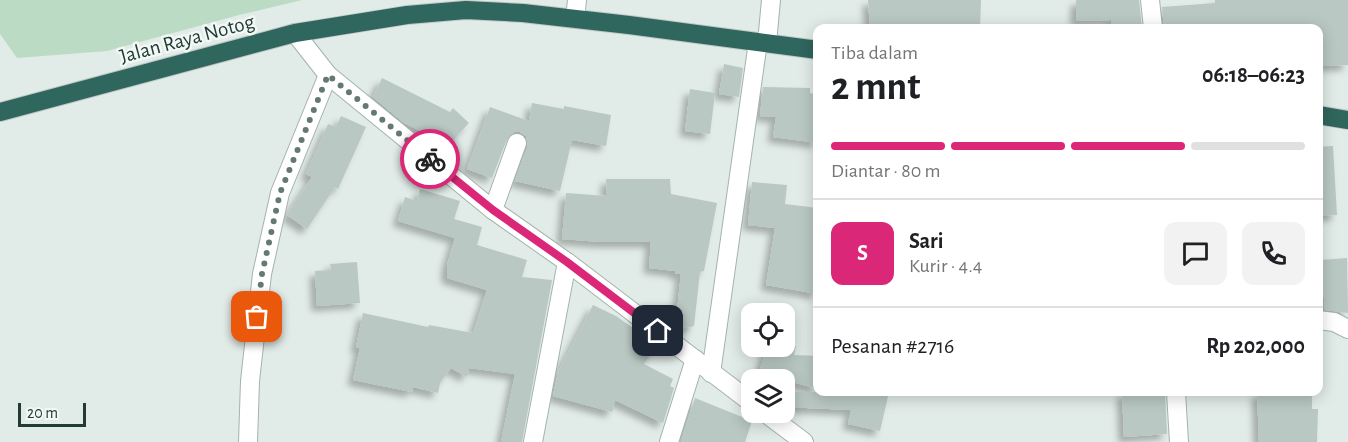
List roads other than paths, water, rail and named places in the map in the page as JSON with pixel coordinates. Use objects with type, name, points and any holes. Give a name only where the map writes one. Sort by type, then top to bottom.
[{"type":"highway","name":"Jalan Raya Notog","points":[[0,112],[295,33],[406,15],[466,10],[575,19],[813,49]]},
{"type":"highway","points":[[1323,117],[1348,120]]},
{"type":"street","points":[[575,19],[577,0]]},
{"type":"street","points":[[711,373],[771,0]]},
{"type":"street","points":[[1150,0],[1153,24]]},
{"type":"street","points":[[295,33],[328,75],[493,210],[567,262],[741,395]]},
{"type":"street","points":[[248,442],[250,381],[264,263],[280,193],[328,75]]},
{"type":"street","points":[[493,210],[517,143]]},
{"type":"street","points":[[533,442],[567,262]]},
{"type":"street","points":[[1323,321],[1334,322],[1348,329]]},
{"type":"street","points":[[669,442],[695,358]]},
{"type":"street","points":[[1176,396],[1179,442]]},
{"type":"street","points":[[779,423],[804,442]]}]
